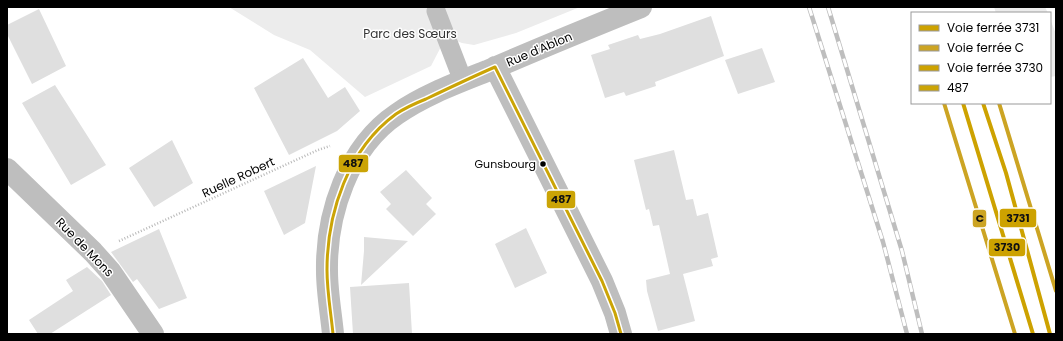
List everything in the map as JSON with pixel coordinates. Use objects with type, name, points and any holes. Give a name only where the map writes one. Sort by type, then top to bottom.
[{"type":"street","name":"Rue d'Ablon","points":[[333,334],[327,270],[335,211],[346,176],[361,150],[376,132],[396,114],[463,81],[641,7]]},
{"type":"street","points":[[495,67],[602,281],[615,313],[621,334]]},
{"type":"street","name":"Rue de Mons","points":[[7,169],[93,252],[110,271],[153,334]]},
{"type":"lane","points":[[436,11],[463,81]]},
{"type":"path","name":"Ruelle Robert","points":[[116,242],[318,150],[333,145]]},
{"type":"green space","name":"Parc des Sœurs","points":[[229,7],[580,7],[516,33],[474,45],[462,43],[446,37],[431,66],[365,97],[310,50],[274,35]]},
{"type":"green space","points":[[994,7],[1045,7],[1048,12],[996,12]]},
{"type":"green space","points":[[1051,22],[1056,34],[1056,76],[1051,77]]},
{"type":"building","points":[[39,9],[66,66],[32,84],[7,34],[7,25]]},
{"type":"building","points":[[711,16],[724,56],[655,82],[656,86],[626,96],[624,92],[605,98],[591,55],[610,49],[608,45],[638,35],[640,39],[660,34]]},
{"type":"building","points":[[762,48],[775,82],[738,94],[725,60]]},
{"type":"building","points":[[303,58],[328,98],[345,87],[360,111],[337,131],[289,155],[254,88]]},
{"type":"building","points":[[55,85],[106,165],[71,185],[22,103]]},
{"type":"building","points":[[172,140],[193,183],[154,207],[129,168]]},
{"type":"building","points":[[674,150],[686,200],[693,199],[697,216],[708,213],[718,257],[711,259],[713,266],[683,274],[695,321],[658,331],[647,291],[646,280],[670,274],[659,225],[653,226],[649,209],[646,210],[634,160]]},
{"type":"building","points":[[316,166],[305,223],[284,235],[264,191]]},
{"type":"building","points":[[406,170],[432,198],[426,204],[436,214],[413,236],[386,209],[391,204],[380,192]]},
{"type":"building","points":[[526,228],[547,273],[515,288],[495,244]]},
{"type":"building","points":[[159,229],[187,298],[159,309],[137,279],[133,282],[111,252]]},
{"type":"building","points":[[364,237],[408,241],[361,285],[364,251]]},
{"type":"building","points":[[87,267],[102,281],[111,295],[50,334],[38,334],[29,320],[73,291],[66,280]]},
{"type":"building","points":[[409,283],[412,334],[353,334],[350,287]]},
{"type":"railway","points":[[809,7],[883,242],[907,334]]},
{"type":"railway","points":[[828,7],[902,251],[922,334]]},
{"type":"rail line","name":"C","points":[[944,104],[1015,334]]},
{"type":"rail line","name":"3730","points":[[963,104],[1033,334]]},
{"type":"rail line","name":"3731","points":[[983,104],[1006,173],[1050,334]]},
{"type":"rail line","name":"C","points":[[999,104],[1056,291]]},
{"type":"transit line","name":"487","points":[[495,67],[602,281],[615,313],[621,334]]},
{"type":"transit line","name":"487","points":[[333,334],[327,278],[328,248],[336,205],[353,164],[365,145],[379,128],[396,114],[495,67]]},
{"type":"place","name":"Gunsbourg","points":[[543,164]]}]
